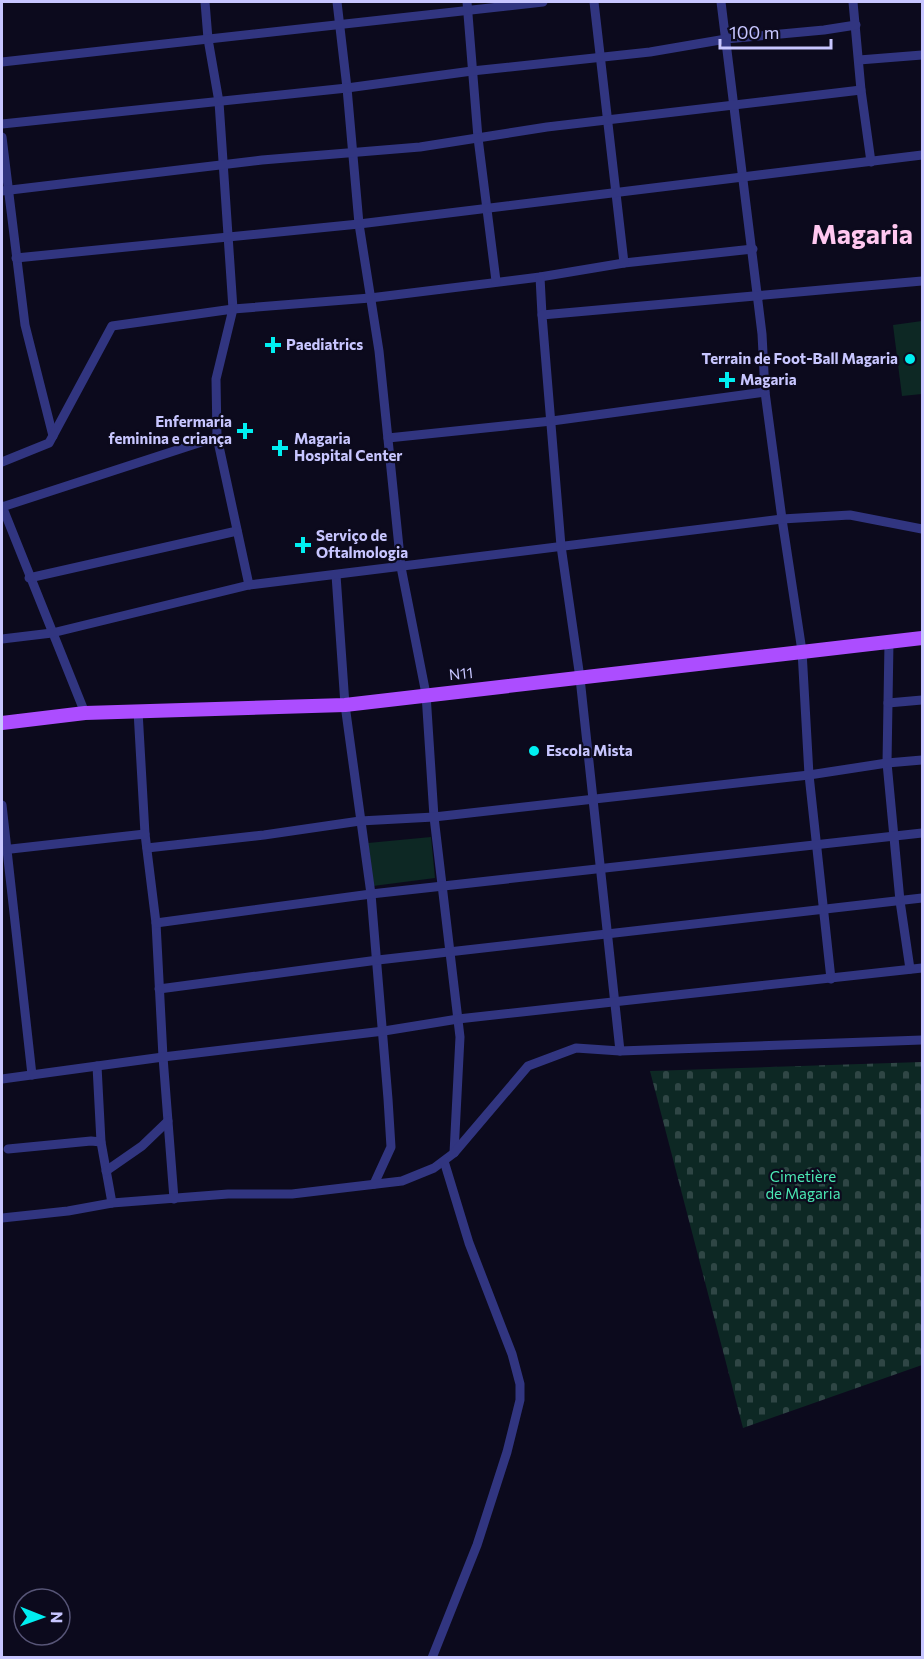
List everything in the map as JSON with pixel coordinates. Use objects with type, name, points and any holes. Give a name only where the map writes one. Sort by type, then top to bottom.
[{"type":"main road","name":"N11","points":[[2,723],[85,713],[345,705],[922,638]]},
{"type":"street","points":[[205,2],[208,39],[219,102],[233,309],[216,380],[217,438],[249,585]]},
{"type":"street","points":[[337,2],[359,224],[379,351],[401,567],[426,694],[434,816],[460,1037],[454,1153]]},
{"type":"street","points":[[2,62],[340,23],[467,5],[543,2]]},
{"type":"street","points":[[594,2],[624,263]]},
{"type":"street","points":[[722,2],[753,249],[762,334],[765,392],[802,651],[809,775],[831,979]]},
{"type":"street","points":[[853,2],[861,90],[871,162]]},
{"type":"street","points":[[467,5],[478,138],[496,281]]},
{"type":"street","points":[[2,124],[347,88],[472,71],[650,52],[726,39],[856,25]]},
{"type":"street","points":[[859,60],[922,55]]},
{"type":"street","points":[[4,191],[222,165],[420,147],[608,120],[861,90]]},
{"type":"street","points":[[2,137],[4,191],[25,325],[53,436]]},
{"type":"street","points":[[16,258],[359,224],[922,155]]},
{"type":"street","points":[[2,462],[49,443],[112,326],[233,309],[370,298],[540,277],[624,263],[753,249]]},
{"type":"street","points":[[540,277],[561,546],[580,678],[620,1051]]},
{"type":"street","points":[[542,315],[922,281]]},
{"type":"street","points":[[388,438],[552,421],[765,392]]},
{"type":"street","points":[[85,713],[3,512],[217,438]]},
{"type":"street","points":[[2,639],[52,633],[249,585],[782,519],[850,515],[922,529]]},
{"type":"street","points":[[29,578],[237,531]]},
{"type":"street","points":[[336,575],[345,705],[371,894],[384,1031],[391,1147],[374,1184]]},
{"type":"street","points":[[889,642],[887,763],[900,901],[910,969]]},
{"type":"street","points":[[888,703],[922,700]]},
{"type":"street","points":[[138,711],[145,834],[156,923],[174,1198]]},
{"type":"street","points":[[147,848],[264,835],[360,821],[434,816],[592,799],[922,760]]},
{"type":"street","points":[[2,804],[3,850],[32,1075]]},
{"type":"street","points":[[156,923],[371,894],[922,833]]},
{"type":"street","points":[[3,850],[145,834]]},
{"type":"street","points":[[159,989],[378,960],[922,898]]},
{"type":"street","points":[[2,1079],[384,1031],[458,1019],[922,968]]},
{"type":"street","points":[[2,1218],[68,1211],[112,1203],[228,1194],[300,1193],[402,1181],[434,1168],[454,1153],[528,1066],[576,1048],[620,1051],[922,1040]]},
{"type":"street","points":[[97,1066],[101,1142],[112,1203]]},
{"type":"street","points":[[106,1171],[142,1146],[168,1121]]},
{"type":"street","points":[[8,1149],[101,1142]]},
{"type":"street","points":[[432,1658],[477,1545],[507,1452],[520,1400],[520,1384],[512,1354],[469,1243],[444,1161]]},
{"type":"green space","name":"Terrain de Foot-Ball Magaria","points":[[922,321],[922,394],[902,396],[893,325]]},
{"type":"green space","points":[[431,837],[435,878],[373,886],[368,843]]},
{"type":"green space","name":"Cimetière de Magaria","points":[[922,1062],[922,1365],[743,1428],[650,1071]]},
{"type":"place","name":"Paediatrics","points":[[273,345]]},
{"type":"place","name":"Terrain de Foot-Ball Magaria","points":[[910,359]]},
{"type":"place","name":"Magaria","points":[[727,380]]},
{"type":"place","name":"Enfermaria feminina e criança","points":[[245,431]]},
{"type":"place","name":"Magaria Hospital Center","points":[[280,448]]},
{"type":"place","name":"Serviço de Oftalmologia","points":[[303,545]]},
{"type":"place","name":"Escola Mista","points":[[534,751]]},
{"type":"district","name":"Magaria","points":[[862,235]]}]
